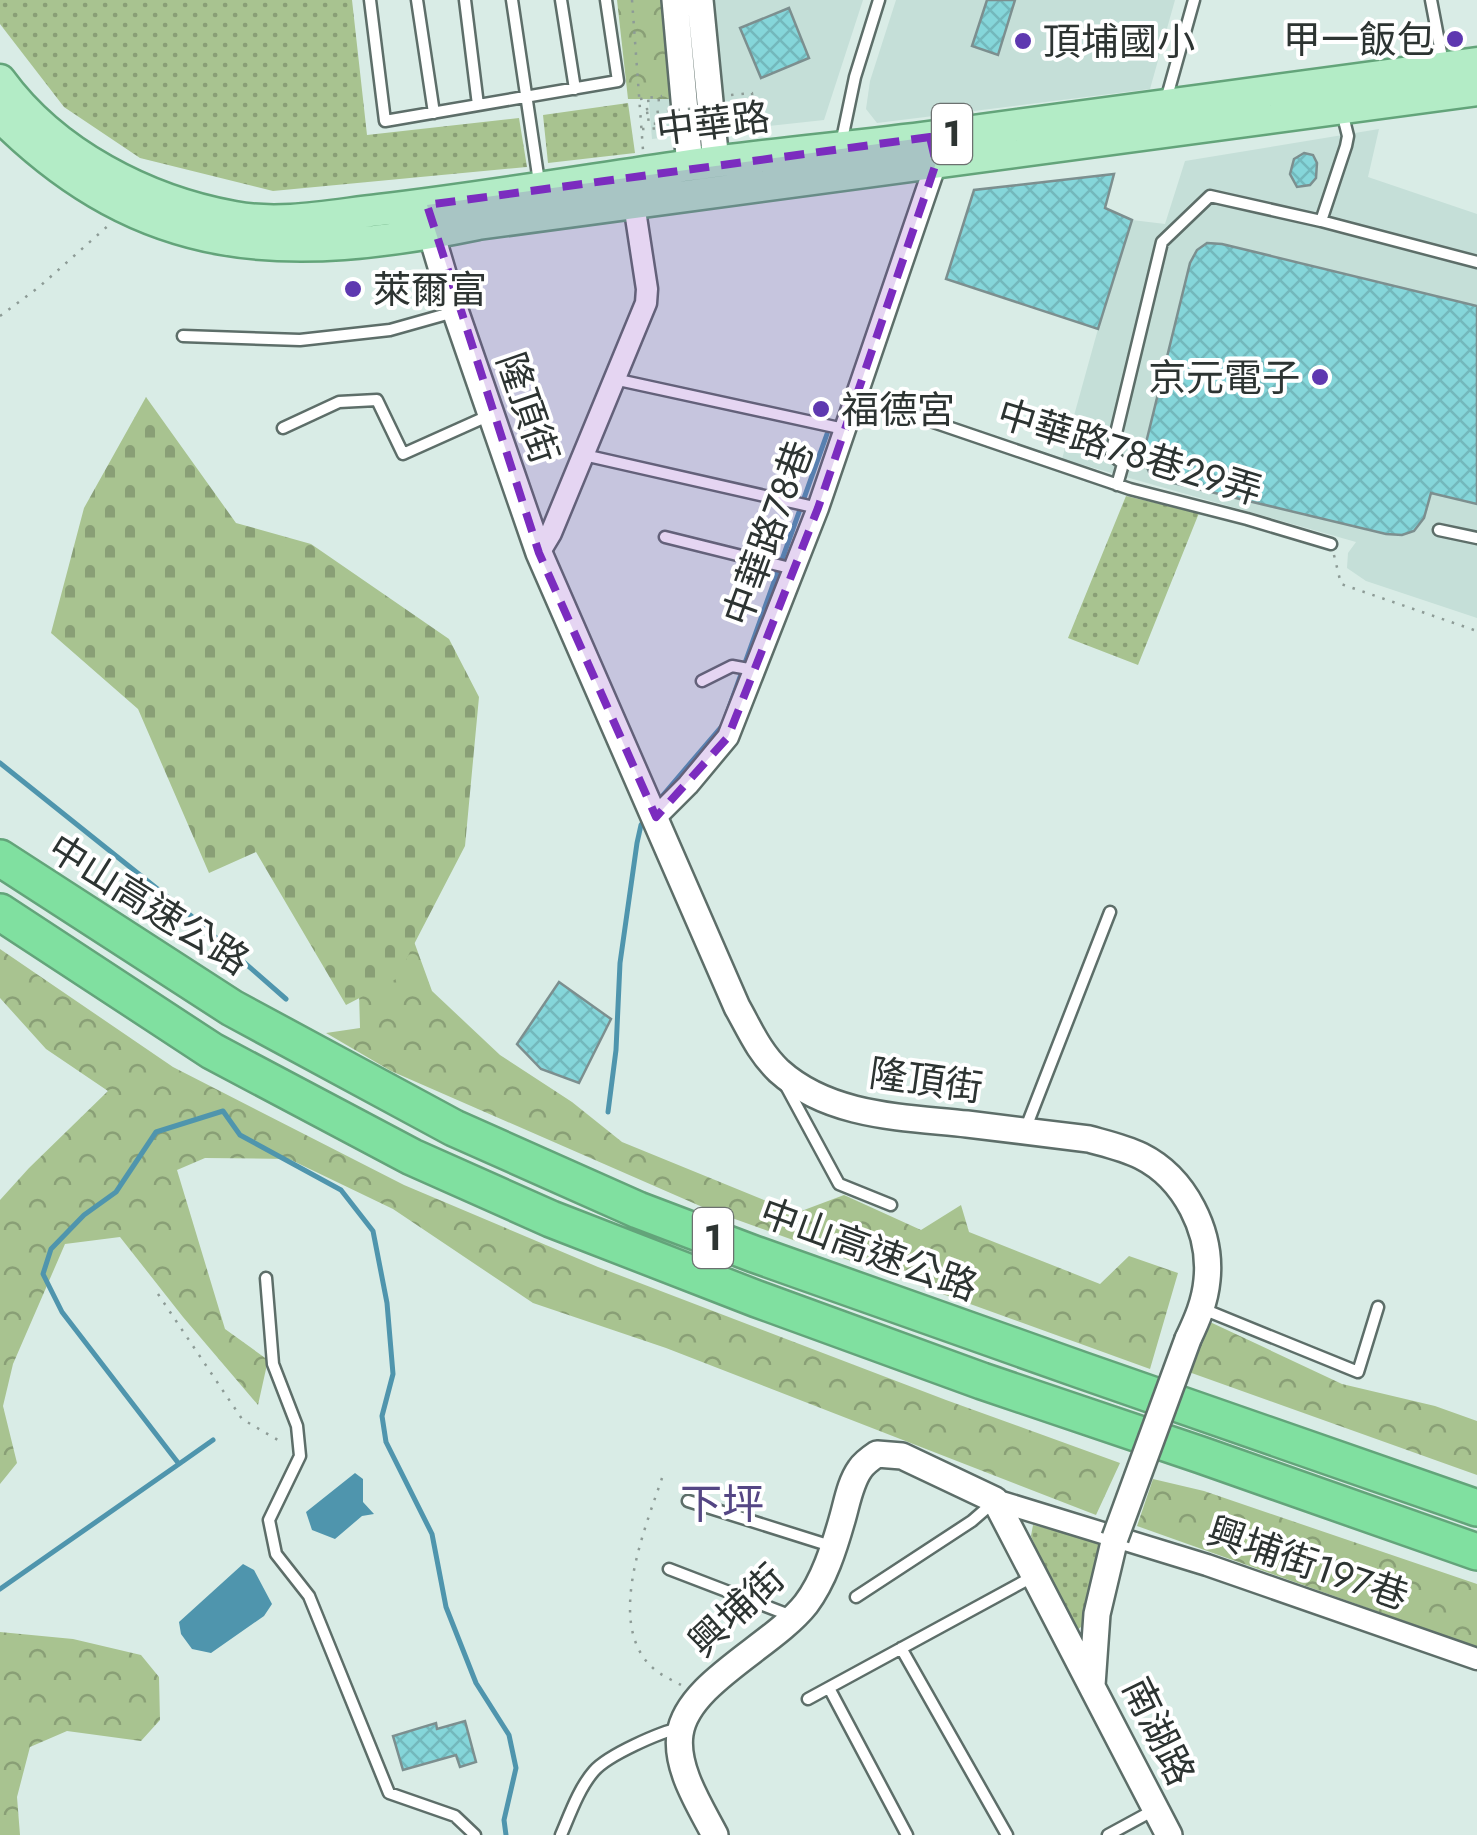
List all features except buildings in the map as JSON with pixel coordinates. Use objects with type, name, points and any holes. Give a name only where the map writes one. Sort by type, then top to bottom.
[{"type":"highway","name":"中山高速公路","points":[[0,858],[266,1026],[454,1128],[638,1210],[972,1332],[1477,1508]]},
{"type":"highway","name":"1","points":[[0,912],[212,1052],[412,1157],[551,1219],[982,1381],[1477,1552]]},
{"type":"main road","name":"中華路","points":[[933,150],[1164,105],[1457,84],[1477,63]]},
{"type":"main road","name":"中華路","points":[[0,80],[52,135],[97,167],[179,203],[235,218],[260,220],[335,215],[478,224],[634,204],[842,161],[1339,95]]},
{"type":"main road","name":"中華路","points":[[0,116],[60,168],[127,209],[203,236],[266,246],[346,244],[540,188],[703,164],[842,161]]},
{"type":"street","points":[[675,0],[703,164]]},
{"type":"street","points":[[700,0],[703,164]]},
{"type":"street","name":"中華路78巷","points":[[651,806],[688,786],[728,738],[818,508],[933,150]]},
{"type":"street","points":[[539,553],[551,533],[646,303],[634,204]]},
{"type":"street","name":"隆頂街","points":[[429,219],[455,312],[539,553],[756,1046],[776,1068],[809,1092],[856,1110],[1090,1139],[1145,1158],[1167,1174],[1182,1192],[1204,1237],[1207,1279],[1202,1308],[1188,1340]]},
{"type":"street","name":"南湖路","points":[[1169,1835],[1092,1685],[1097,1614],[1115,1538],[1188,1340]]},
{"type":"street","name":"興埔街","points":[[681,1728],[696,1698],[772,1638],[806,1603],[819,1584],[834,1547],[854,1481],[861,1467],[877,1454],[902,1456],[995,1500],[1115,1538]]},
{"type":"street","points":[[995,1500],[1092,1685]]},
{"type":"street","name":"興埔街197巷","points":[[1115,1538],[1207,1565],[1477,1658]]},
{"type":"street","points":[[681,1728],[681,1760],[715,1835]]},
{"type":"lane","points":[[370,0],[385,121],[618,81],[606,0]]},
{"type":"lane","points":[[417,0],[434,112]]},
{"type":"lane","points":[[464,0],[478,106]]},
{"type":"lane","points":[[512,0],[540,188]]},
{"type":"lane","points":[[561,0],[575,89]]},
{"type":"lane","points":[[842,161],[856,77],[879,0]]},
{"type":"lane","points":[[1164,105],[1194,0]]},
{"type":"lane","points":[[1431,0],[1457,84]]},
{"type":"lane","points":[[1321,220],[1348,136],[1339,95]]},
{"type":"lane","points":[[1118,485],[1123,464],[1111,454],[1162,242],[1210,196],[1321,220],[1477,262]]},
{"type":"lane","points":[[183,336],[300,340],[390,330],[455,312]]},
{"type":"lane","points":[[614,379],[844,429]]},
{"type":"lane","name":"中華路78巷29弄","points":[[856,396],[1118,485],[1331,544]]},
{"type":"lane","points":[[283,428],[338,402],[377,400],[403,454],[490,414]]},
{"type":"lane","points":[[583,454],[818,508]]},
{"type":"lane","points":[[1439,530],[1477,538]]},
{"type":"lane","points":[[665,537],[793,568]]},
{"type":"lane","points":[[702,681],[732,666],[754,670]]},
{"type":"lane","points":[[1024,1131],[1110,912]]},
{"type":"lane","points":[[776,1068],[840,1184],[891,1205]]},
{"type":"lane","points":[[266,1278],[273,1364],[297,1426],[300,1456],[269,1520],[276,1554],[309,1596],[389,1793],[455,1816],[474,1835]]},
{"type":"lane","points":[[1202,1308],[1358,1372],[1378,1307]]},
{"type":"lane","points":[[688,1500],[834,1547]]},
{"type":"lane","points":[[856,1597],[972,1520],[995,1500]]},
{"type":"lane","points":[[669,1569],[794,1617]]},
{"type":"lane","points":[[808,1699],[1034,1576]]},
{"type":"lane","points":[[901,1648],[1007,1835]]},
{"type":"lane","points":[[829,1688],[907,1835]]},
{"type":"lane","points":[[560,1835],[597,1766],[661,1732],[681,1728]]},
{"type":"lane","points":[[1108,1835],[1155,1810]]},
{"type":"path","points":[[632,0],[644,156]]},
{"type":"path","points":[[722,117],[754,113],[752,93],[723,96]]},
{"type":"path","points":[[639,99],[676,94]]},
{"type":"path","points":[[642,129],[662,125],[648,124],[646,113],[646,101],[661,100]]},
{"type":"path","points":[[646,113],[753,102]]},
{"type":"path","points":[[0,316],[127,209]]},
{"type":"path","points":[[1331,544],[1341,584],[1477,631]]},
{"type":"path","points":[[158,1294],[242,1419],[284,1444],[294,1470]]},
{"type":"path","points":[[662,1478],[634,1566],[629,1618],[640,1650],[652,1668],[693,1692],[696,1698]]},
{"type":"highlighted area","points":[[930,137],[936,163],[929,184],[818,508],[728,737],[656,817],[539,553],[427,205]]},
{"type":"shaded area","points":[[640,0],[863,0],[824,120],[652,139]]},
{"type":"shaded area","name":"頂埔國小","points":[[896,0],[1175,0],[1150,89],[877,123],[866,109],[870,81]]},
{"type":"shaded area","points":[[1379,129],[1368,177],[1477,214],[1477,618],[1366,581],[1347,568],[1348,553],[1356,542],[1062,459],[1132,220],[1165,224],[1185,161]]},
{"type":"green space","points":[[0,0],[352,0],[367,135],[519,118],[527,167],[273,191],[140,158],[64,107],[0,24]]},
{"type":"green space","points":[[617,0],[666,0],[677,99],[628,99]]},
{"type":"green space","points":[[628,103],[635,153],[548,163],[543,115]]},
{"type":"green space","points":[[146,397],[236,523],[311,544],[449,639],[479,697],[465,846],[396,979],[346,1005],[256,852],[209,873],[138,709],[51,633],[84,508]]},
{"type":"green space","points":[[1126,496],[1199,513],[1138,665],[1068,638]]},
{"type":"green space","points":[[357,919],[408,925],[432,991],[500,1055],[572,1102],[622,1142],[796,1213],[844,1195],[921,1230],[961,1205],[969,1232],[1100,1284],[1129,1256],[1178,1273],[1150,1369],[707,1209],[391,1071],[326,1033],[360,1028]]},
{"type":"green space","points":[[0,949],[173,1067],[404,1185],[598,1267],[1120,1463],[1096,1515],[666,1348],[533,1303],[393,1209],[289,1159],[205,1158],[177,1170],[225,1329],[268,1360],[258,1405],[120,1237],[65,1244],[13,1364],[3,1406],[17,1463],[0,1484],[0,1200],[108,1091],[46,1049],[0,998]]},
{"type":"green space","points":[[1210,1322],[1342,1384],[1435,1406],[1477,1421],[1477,1475],[1186,1371]]},
{"type":"green space","points":[[1153,1479],[1204,1491],[1477,1584],[1477,1647],[1137,1526]]},
{"type":"green space","points":[[1033,1525],[1099,1541],[1085,1624],[1077,1630],[1070,1628],[1031,1536]]},
{"type":"green space","points":[[0,1632],[73,1639],[141,1655],[159,1677],[160,1720],[141,1741],[67,1731],[30,1747],[17,1797],[20,1835],[0,1835]]},
{"type":"water","points":[[355,1473],[363,1479],[363,1502],[374,1514],[362,1516],[335,1539],[312,1530],[306,1512]]},
{"type":"water","points":[[243,1564],[254,1570],[272,1604],[264,1616],[211,1653],[192,1649],[181,1634],[179,1622]]},
{"type":"waterway","points":[[726,716],[827,434]]},
{"type":"waterway","points":[[658,801],[722,726]]},
{"type":"waterway","points":[[0,763],[190,915],[286,999]]},
{"type":"waterway","points":[[608,1112],[620,963],[637,843],[646,818]]},
{"type":"waterway","points":[[0,1589],[179,1464],[62,1312],[43,1274],[51,1249],[84,1215],[116,1192],[156,1132],[223,1111],[240,1135],[341,1190],[373,1231],[387,1303],[393,1374],[382,1416],[386,1442],[432,1534],[446,1607],[476,1683],[509,1735],[516,1768],[504,1820],[506,1835]]},
{"type":"waterway","points":[[179,1464],[213,1440]]},
{"type":"place","name":"甲一飯包","points":[[1455,39]]},
{"type":"place","name":"頂埔國小","points":[[1023,41]]},
{"type":"place","name":"萊爾富","points":[[353,289]]},
{"type":"place","name":"京元電子","points":[[1320,377]]},
{"type":"place","name":"福德宮","points":[[821,409]]},
{"type":"district","name":"下坪","points":[[722,1504]]}]
